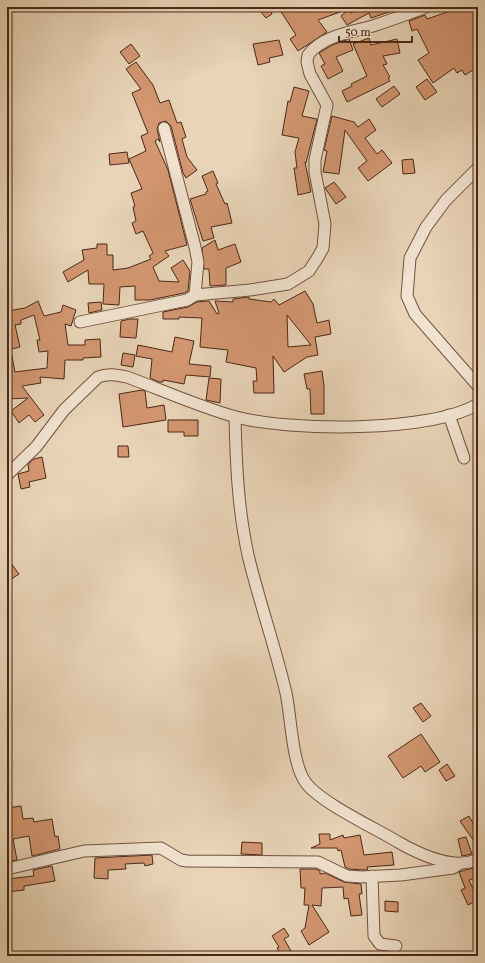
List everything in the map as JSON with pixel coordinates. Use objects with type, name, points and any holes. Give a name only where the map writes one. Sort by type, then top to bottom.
[{"type":"street","points":[[80,322],[187,300],[195,295],[250,290],[288,284],[309,271],[314,265],[324,241],[325,224],[315,172],[315,160],[327,105],[310,74],[307,62],[308,55],[320,44],[334,37],[373,26],[426,7]]},
{"type":"street","points":[[164,128],[198,262],[195,295]]},
{"type":"street","points":[[478,168],[446,200],[426,226],[410,258],[407,296],[415,314],[478,386]]},
{"type":"street","points":[[7,475],[36,447],[64,410],[103,374],[114,374],[127,377],[235,417],[262,422],[294,425],[381,426],[427,421],[469,409],[478,404]]},
{"type":"street","points":[[449,415],[464,458]]},
{"type":"street","points":[[235,417],[236,464],[240,510],[248,555],[286,693],[297,756],[306,782],[319,796],[410,848],[440,859],[460,864]]},
{"type":"street","points":[[7,869],[84,851],[161,848],[181,860],[187,861],[318,862],[347,876],[402,875],[453,868],[460,864],[478,859]]},
{"type":"street","points":[[372,876],[374,936],[380,944],[396,946]]},
{"type":"building","points":[[266,7],[270,7],[272,14],[266,18],[260,11]]},
{"type":"building","points":[[278,7],[351,8],[318,20],[327,32],[298,51],[290,39],[296,35]]},
{"type":"building","points":[[362,7],[401,8],[371,18],[369,13],[347,25],[341,16],[348,10],[351,13]]},
{"type":"building","points":[[462,7],[478,7],[478,67],[465,75],[462,70],[457,73],[454,68],[433,83],[418,60],[429,53],[417,29],[412,31],[409,21],[425,15],[427,19]]},
{"type":"building","points":[[369,38],[371,45],[397,39],[400,53],[383,56],[387,64],[383,65],[390,77],[388,78],[390,81],[347,102],[342,91],[352,86],[351,84],[367,76],[353,44]]},
{"type":"building","points":[[349,39],[353,50],[336,57],[343,71],[328,79],[321,66],[325,64],[319,53],[332,45]]},
{"type":"building","points":[[279,40],[283,55],[269,58],[270,62],[258,65],[253,44]]},
{"type":"building","points":[[131,44],[140,56],[129,64],[120,52]]},
{"type":"building","points":[[136,62],[153,85],[160,103],[169,100],[177,123],[181,122],[186,137],[182,139],[187,157],[197,170],[186,178],[183,173],[171,126],[166,121],[159,123],[157,129],[160,142],[158,139],[155,141],[168,170],[187,245],[165,251],[169,256],[153,267],[159,281],[179,282],[171,268],[183,260],[190,271],[188,291],[150,300],[135,300],[135,286],[120,287],[119,305],[103,304],[104,284],[89,284],[88,270],[68,282],[63,272],[84,260],[82,250],[97,248],[97,244],[107,244],[107,255],[113,255],[113,270],[128,268],[151,259],[149,256],[153,253],[143,231],[136,234],[132,223],[136,221],[133,207],[135,206],[131,193],[142,189],[129,159],[146,151],[141,136],[148,133],[132,93],[141,89],[126,69]]},
{"type":"building","points":[[427,79],[437,92],[425,100],[416,87]]},
{"type":"building","points":[[394,86],[400,94],[382,107],[376,99]]},
{"type":"building","points":[[294,87],[309,91],[302,116],[317,119],[306,163],[305,162],[311,192],[298,195],[294,168],[297,168],[295,152],[299,138],[282,135],[288,101],[290,102]]},
{"type":"building","points":[[332,116],[354,122],[358,127],[369,119],[376,130],[365,138],[377,154],[382,150],[392,163],[368,181],[358,168],[367,161],[345,130],[339,174],[323,172],[327,151],[324,150]]},
{"type":"building","points":[[127,152],[129,163],[110,165],[109,154]]},
{"type":"building","points":[[413,159],[415,173],[403,174],[402,160]]},
{"type":"building","points":[[213,171],[218,183],[216,184],[225,204],[227,203],[232,223],[211,227],[214,238],[203,241],[190,199],[206,194],[208,191],[202,176]]},
{"type":"building","points":[[334,182],[346,197],[336,204],[325,188]]},
{"type":"building","points":[[215,240],[218,250],[235,244],[241,262],[226,268],[226,285],[210,286],[209,269],[204,269],[202,248]]},
{"type":"building","points":[[305,291],[313,304],[317,323],[329,320],[331,334],[315,337],[318,355],[307,357],[284,372],[273,356],[274,393],[254,393],[253,381],[257,381],[256,368],[226,362],[228,350],[200,347],[202,318],[179,317],[179,319],[163,319],[163,312],[188,307],[197,302],[209,301],[217,314],[219,313],[215,301],[233,302],[233,299],[249,297],[249,299],[271,302],[274,299],[279,305]],"holes":[[[287,315],[311,345],[288,347]]]},
{"type":"building","points":[[38,301],[44,316],[61,312],[63,305],[76,310],[71,326],[65,324],[68,345],[85,345],[85,340],[100,339],[101,357],[83,358],[83,360],[65,360],[64,379],[40,377],[41,383],[22,386],[44,415],[35,422],[29,415],[19,423],[11,411],[28,398],[7,399],[7,351],[11,351],[15,372],[47,368],[48,351],[39,352],[37,340],[40,340],[34,315],[21,320],[21,324],[15,325],[20,347],[7,350],[7,311],[25,308]]},
{"type":"building","points":[[101,302],[102,310],[89,313],[88,303]]},
{"type":"building","points":[[138,319],[136,338],[120,337],[121,321]]},
{"type":"building","points":[[175,337],[194,341],[189,364],[211,366],[210,377],[186,375],[184,384],[163,380],[163,382],[159,382],[150,378],[152,359],[136,356],[138,345],[172,352]]},
{"type":"building","points":[[123,353],[135,355],[133,367],[121,365]]},
{"type":"building","points":[[322,371],[324,386],[324,414],[311,414],[310,389],[307,389],[304,374]]},
{"type":"building","points":[[209,378],[221,379],[220,403],[206,400]]},
{"type":"building","points":[[142,390],[145,391],[147,408],[164,405],[166,420],[123,427],[119,394]]},
{"type":"building","points":[[168,420],[198,420],[198,436],[184,436],[184,432],[168,432]]},
{"type":"building","points":[[118,446],[128,446],[129,457],[118,457]]},
{"type":"building","points":[[42,457],[46,478],[29,482],[30,487],[21,489],[18,474],[29,471],[28,464],[34,459]]},
{"type":"building","points":[[7,558],[19,574],[7,582]]},
{"type":"building","points":[[421,703],[431,716],[423,722],[413,708]]},
{"type":"building","points":[[421,734],[440,762],[425,772],[421,766],[403,778],[388,756]]},
{"type":"building","points":[[447,764],[455,776],[446,781],[439,770]]},
{"type":"building","points":[[21,806],[23,819],[33,818],[34,822],[52,819],[55,837],[58,836],[60,849],[32,856],[29,836],[13,839],[17,860],[7,862],[7,808]]},
{"type":"building","points":[[469,816],[478,832],[478,847],[460,821]]},
{"type":"building","points":[[319,834],[330,834],[330,840],[343,835],[344,838],[360,835],[364,855],[392,852],[394,865],[367,867],[368,869],[365,870],[349,869],[345,867],[341,850],[338,851],[337,848],[311,848],[320,844]]},
{"type":"building","points":[[466,837],[472,854],[462,856],[458,839]]},
{"type":"building","points":[[242,842],[262,843],[262,855],[241,854]]},
{"type":"building","points":[[152,855],[153,864],[145,866],[144,863],[125,864],[126,869],[108,870],[108,879],[94,878],[95,858]]},
{"type":"building","points":[[52,866],[55,881],[24,886],[24,890],[7,892],[7,879],[34,876],[33,870]]},
{"type":"building","points":[[476,867],[478,877],[469,880],[478,900],[468,905],[461,890],[465,888],[459,872]]},
{"type":"building","points":[[300,869],[316,869],[320,871],[320,874],[325,873],[344,882],[361,884],[362,894],[359,894],[362,915],[351,916],[348,898],[344,899],[343,887],[322,888],[321,906],[312,905],[329,932],[309,945],[301,931],[305,928],[309,905],[304,905],[305,888],[301,888]]},
{"type":"building","points":[[385,901],[398,902],[398,912],[385,911]]},
{"type":"building","points":[[284,928],[289,936],[284,939],[294,956],[282,956],[277,948],[279,947],[272,936]]}]
